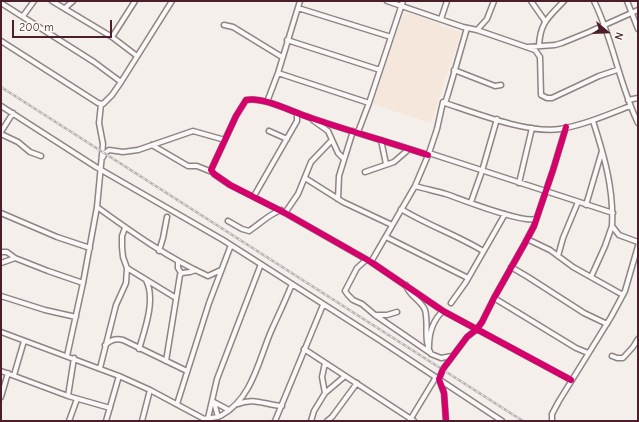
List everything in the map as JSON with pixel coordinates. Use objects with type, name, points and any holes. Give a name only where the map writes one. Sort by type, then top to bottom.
[{"type":"street","points":[[23,16],[34,1]]},
{"type":"street","points":[[52,1],[112,37],[137,56]]},
{"type":"street","points":[[65,8],[73,1]]},
{"type":"street","points":[[112,37],[135,1]]},
{"type":"street","points":[[101,104],[112,95],[121,82],[172,1]]},
{"type":"street","points":[[267,102],[278,73],[300,1]]},
{"type":"street","points":[[387,1],[527,47],[537,53],[540,57],[540,91],[541,95],[546,98],[552,98],[599,76],[618,70]]},
{"type":"street","points":[[358,132],[370,103],[403,1]]},
{"type":"street","points":[[441,19],[447,1]]},
{"type":"street","points":[[477,30],[487,19],[494,1]]},
{"type":"street","points":[[531,1],[545,21]]},
{"type":"street","points":[[539,46],[541,29],[545,21],[564,1]]},
{"type":"street","points":[[594,1],[604,26],[630,106],[638,123]]},
{"type":"street","points":[[627,1],[638,29]]},
{"type":"street","points":[[1,2],[94,62],[121,82]]},
{"type":"street","points":[[298,8],[391,37]]},
{"type":"street","points":[[527,47],[562,43],[638,10]]},
{"type":"street","points":[[224,25],[233,28],[282,57]]},
{"type":"street","points":[[371,262],[415,186],[428,154],[467,28]]},
{"type":"street","points":[[1,40],[101,104]]},
{"type":"street","points":[[287,40],[380,70]]},
{"type":"street","points":[[454,70],[495,86],[501,85]]},
{"type":"street","points":[[278,73],[370,103]]},
{"type":"street","points":[[628,100],[638,98]]},
{"type":"street","points":[[212,172],[211,170],[236,116],[246,100],[251,99],[267,102],[312,119],[358,132],[613,213]]},
{"type":"street","points":[[445,102],[496,119],[532,128],[546,129],[566,127],[593,121],[630,106]]},
{"type":"street","points":[[67,356],[83,283],[97,207],[103,144],[99,123],[101,104]]},
{"type":"street","points":[[1,106],[134,190],[231,245],[438,378],[502,421]]},
{"type":"street","points":[[13,113],[1,133],[18,142],[30,152],[41,156]]},
{"type":"street","points":[[254,196],[297,121],[297,113]]},
{"type":"street","points":[[312,119],[328,131],[338,153],[344,159]]},
{"type":"street","points":[[471,202],[482,171],[496,119]]},
{"type":"street","points":[[591,277],[612,226],[613,213],[609,179],[603,149],[593,121]]},
{"type":"street","points":[[304,349],[412,420],[452,356],[470,334],[477,329],[487,314],[494,298],[527,239],[546,191],[566,127]]},
{"type":"street","points":[[518,183],[532,128]]},
{"type":"street","points":[[101,161],[105,153],[109,150],[128,152],[147,148],[194,130],[225,140]]},
{"type":"street","points":[[269,131],[287,139]]},
{"type":"street","points":[[338,199],[339,176],[353,131]]},
{"type":"street","points":[[228,221],[242,229],[249,231],[273,214],[283,212],[293,203],[311,162],[332,140]]},
{"type":"street","points":[[381,140],[386,164]]},
{"type":"street","points":[[152,145],[186,165],[197,166],[212,172],[230,185],[254,196],[371,262],[443,311],[571,380]]},
{"type":"street","points":[[365,172],[396,161],[410,149]]},
{"type":"street","points":[[586,205],[603,149]]},
{"type":"street","points":[[305,178],[338,199],[392,225]]},
{"type":"street","points":[[415,186],[444,193],[505,214],[529,220],[536,219]]},
{"type":"street","points":[[558,256],[563,238],[578,202]]},
{"type":"street","points":[[97,207],[159,251],[217,282]]},
{"type":"street","points":[[401,209],[483,251]]},
{"type":"street","points":[[1,213],[90,248]]},
{"type":"street","points":[[451,303],[468,278],[505,214]]},
{"type":"street","points":[[159,251],[167,217]]},
{"type":"street","points":[[612,226],[619,235],[638,242]]},
{"type":"street","points":[[100,368],[118,300],[126,283],[127,268],[122,251],[122,239],[125,228]]},
{"type":"street","points":[[386,237],[468,278]]},
{"type":"street","points":[[527,239],[550,250],[573,267],[623,295]]},
{"type":"street","points":[[223,240],[228,254]]},
{"type":"street","points":[[177,404],[201,325],[231,245]]},
{"type":"street","points":[[552,421],[554,410],[571,380],[607,324],[623,295],[638,246]]},
{"type":"street","points":[[1,252],[6,252],[15,258],[55,274],[83,283]]},
{"type":"street","points":[[1,263],[15,258]]},
{"type":"street","points":[[366,260],[357,268],[346,291],[350,298],[362,304],[375,315],[431,354],[441,358],[452,356]]},
{"type":"street","points":[[166,361],[180,273],[178,262]]},
{"type":"street","points":[[207,420],[220,371],[261,264]]},
{"type":"street","points":[[511,267],[528,276],[584,313],[607,324]]},
{"type":"street","points":[[127,268],[176,298]]},
{"type":"street","points":[[180,273],[196,270]]},
{"type":"street","points":[[208,276],[221,270]]},
{"type":"street","points":[[139,349],[149,311],[150,293],[146,280]]},
{"type":"street","points":[[236,405],[248,388],[254,376],[272,329],[292,284]]},
{"type":"street","points":[[406,285],[408,291],[422,304],[425,310],[426,341],[429,352]]},
{"type":"street","points":[[1,296],[45,310],[76,317]]},
{"type":"street","points":[[494,298],[576,348],[588,353]]},
{"type":"street","points":[[275,421],[323,305]]},
{"type":"street","points":[[429,352],[432,326],[438,315],[443,311]]},
{"type":"street","points":[[375,315],[387,315],[397,312]]},
{"type":"street","points":[[1,332],[119,376],[150,390],[207,420],[218,417],[236,405],[248,401],[282,406]]},
{"type":"street","points":[[105,346],[112,340],[117,339],[187,371]]},
{"type":"street","points":[[612,356],[624,358],[638,339]]},
{"type":"street","points":[[14,376],[24,341]]},
{"type":"street","points":[[68,396],[74,358]]},
{"type":"street","points":[[325,362],[322,377],[325,393]]},
{"type":"street","points":[[1,371],[68,396],[110,408]]},
{"type":"street","points":[[1,397],[8,373]]},
{"type":"street","points":[[106,421],[119,376]]},
{"type":"street","points":[[311,421],[314,411],[325,393],[345,376]]},
{"type":"street","points":[[438,378],[444,393],[446,421]]},
{"type":"street","points":[[327,421],[357,383]]},
{"type":"street","points":[[142,421],[150,390]]},
{"type":"street","points":[[69,421],[77,399]]},
{"type":"street","points":[[213,401],[229,410]]},
{"type":"street","points":[[213,401],[218,417]]},
{"type":"shaded area","points":[[404,12],[441,24],[439,26],[461,32],[431,123],[373,104]]},
{"type":"railway","points":[[1,87],[523,421]]},
{"type":"cycle path","points":[[428,155],[325,123],[261,100],[253,99],[246,100],[236,116],[211,170],[214,174],[230,185],[285,213],[371,262],[443,311],[571,380]]},
{"type":"cycle path","points":[[446,421],[444,393],[439,379],[443,369],[467,337],[477,329],[482,322],[534,226],[566,127]]}]
